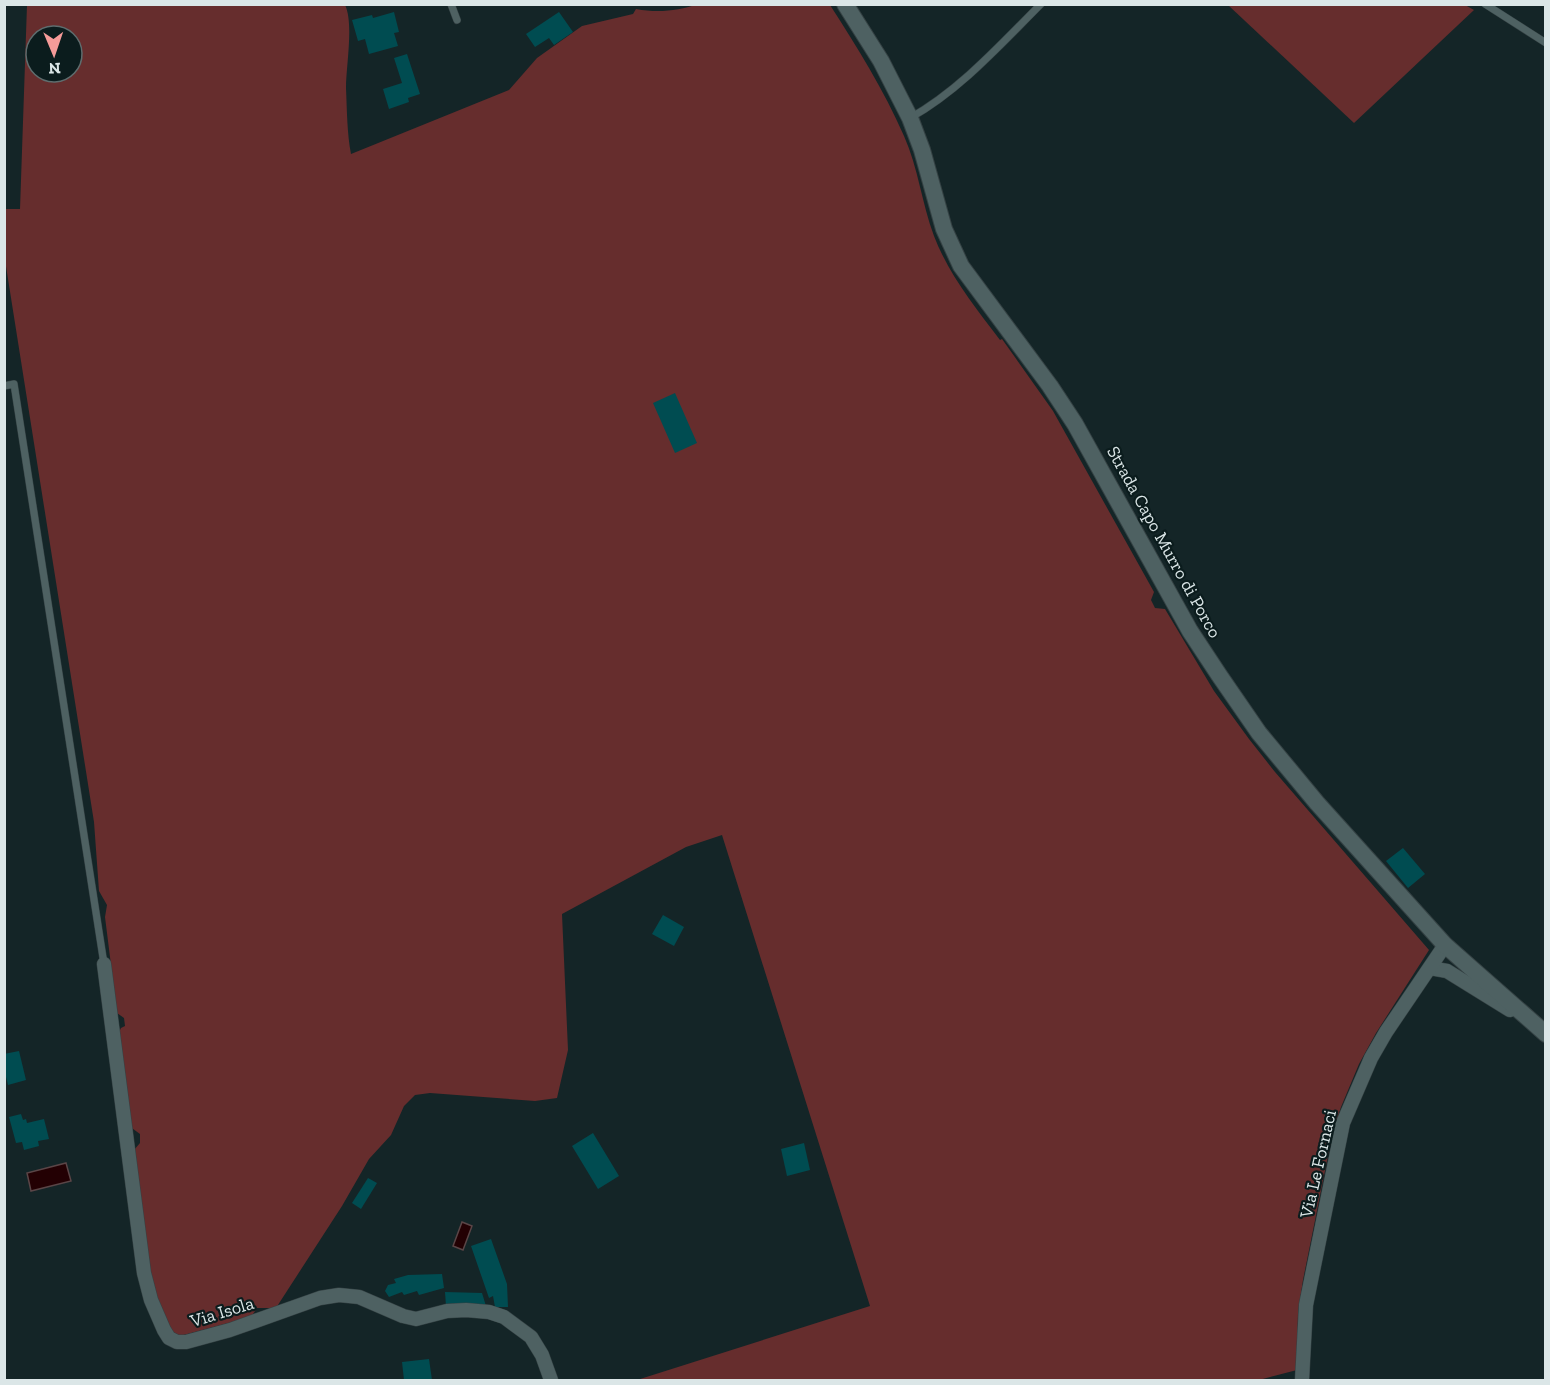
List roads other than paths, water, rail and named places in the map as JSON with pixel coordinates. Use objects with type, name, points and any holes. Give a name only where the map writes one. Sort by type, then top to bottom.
[{"type":"street","name":"Strada Capo Murro di Porco","points":[[845,4],[881,61],[910,118],[922,150],[944,230],[961,266],[1050,386],[1075,424],[1190,631],[1259,734],[1310,795],[1445,945],[1540,1029]]},
{"type":"street","name":"Via Le Fornaci","points":[[1302,1380],[1306,1305],[1343,1123],[1371,1058],[1445,945]]},
{"type":"street","name":"Via Isola","points":[[104,964],[144,1273],[151,1300],[169,1338],[177,1342],[186,1342],[320,1298],[339,1295],[358,1297],[403,1316],[416,1319],[447,1311],[489,1312],[504,1317],[531,1336],[542,1355],[550,1380]]},
{"type":"street","points":[[1430,968],[1447,971],[1540,1029]]},
{"type":"lane","points":[[451,4],[457,20]]},
{"type":"lane","points":[[910,118],[937,102],[982,63],[1041,4]]},
{"type":"lane","points":[[1485,4],[1545,43]]},
{"type":"lane","points":[[4,386],[14,384],[104,964]]}]
